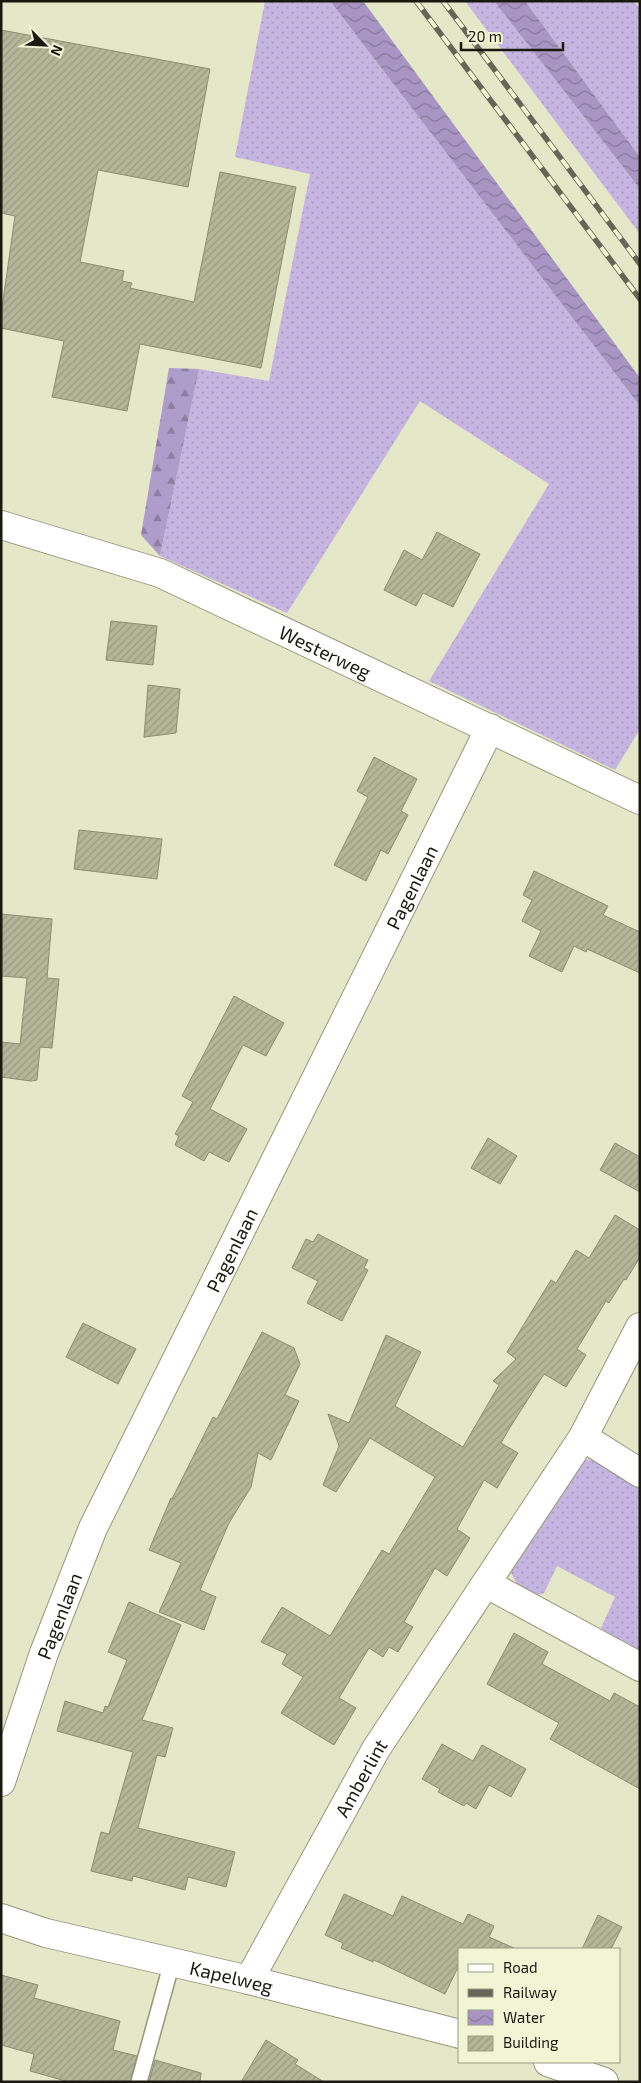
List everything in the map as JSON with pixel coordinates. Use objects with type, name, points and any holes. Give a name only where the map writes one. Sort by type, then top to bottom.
[{"type":"street","name":"Westerweg","points":[[1,525],[160,573],[640,800]]},
{"type":"street","name":"Pagenlaan","points":[[1,1782],[44,1653],[92,1528],[490,728]]},
{"type":"street","name":"Amberlint","points":[[249,1980],[376,1749],[583,1437],[640,1327]]},
{"type":"street","points":[[583,1437],[640,1473]]},
{"type":"street","points":[[487,1584],[640,1667]]},
{"type":"street","name":"Kapelweg","points":[[1,1918],[46,1933],[249,1980],[458,2033]]},
{"type":"street","points":[[551,2063],[604,2082]]},
{"type":"lane","points":[[139,2082],[172,1962]]},
{"type":"shaded area","points":[[265,1],[330,1],[640,406],[640,729],[615,770],[429,681],[549,484],[420,401],[287,613],[160,556],[199,369],[269,381],[310,174],[235,157]]},
{"type":"shaded area","points":[[465,1],[494,1],[640,189],[640,234]]},
{"type":"shaded area","points":[[525,1],[634,1],[640,9],[640,157]]},
{"type":"shaded area","points":[[596,1459],[640,1484],[640,1654],[608,1635],[601,1628],[615,1597],[557,1566],[544,1593],[532,1597],[520,1589],[511,1573],[513,1561],[573,1467],[585,1460]]},
{"type":"green space","points":[[169,368],[199,369],[160,556],[141,535]]},
{"type":"water","points":[[330,1],[363,1],[640,378],[640,406]]},
{"type":"water","points":[[494,1],[525,1],[640,157],[640,189]]},
{"type":"building","points":[[1,30],[210,69],[188,187],[98,170],[80,262],[124,271],[122,281],[132,283],[130,288],[194,302],[220,172],[296,187],[261,368],[140,344],[127,411],[52,397],[64,341],[1,328],[1,315],[15,216],[1,213]]},
{"type":"building","points":[[437,532],[480,554],[453,607],[423,593],[416,606],[384,590],[404,550],[422,560]]},
{"type":"building","points":[[111,621],[157,626],[153,665],[106,660]]},
{"type":"building","points":[[148,685],[180,689],[176,733],[144,737]]},
{"type":"building","points":[[374,757],[417,779],[401,811],[408,815],[388,854],[381,850],[366,881],[334,865],[368,797],[357,791]]},
{"type":"building","points":[[79,830],[162,839],[157,879],[74,869]]},
{"type":"building","points":[[534,871],[608,906],[603,915],[640,932],[640,973],[587,949],[586,952],[574,946],[562,972],[529,956],[541,931],[522,921],[532,900],[523,895]]},
{"type":"building","points":[[1,914],[52,919],[47,978],[59,979],[52,1048],[40,1047],[37,1080],[1,1077],[1,1042],[20,1044],[27,978],[1,976]]},
{"type":"building","points":[[234,996],[284,1023],[266,1056],[243,1045],[210,1109],[247,1129],[229,1162],[209,1152],[204,1161],[175,1145],[179,1136],[175,1134],[193,1102],[182,1096]]},
{"type":"building","points":[[488,1138],[517,1156],[500,1184],[471,1168]]},
{"type":"building","points":[[615,1143],[640,1157],[640,1192],[600,1170]]},
{"type":"building","points":[[615,1215],[640,1230],[640,1257],[609,1303],[606,1301],[577,1349],[586,1355],[566,1387],[544,1374],[509,1429],[501,1443],[518,1453],[497,1488],[484,1480],[457,1529],[470,1538],[447,1576],[435,1568],[404,1622],[413,1627],[398,1652],[389,1647],[383,1657],[369,1648],[339,1698],[356,1708],[334,1745],[281,1713],[303,1677],[282,1664],[287,1654],[261,1642],[282,1607],[330,1636],[382,1550],[389,1554],[435,1477],[370,1438],[336,1492],[323,1485],[339,1446],[328,1414],[349,1423],[386,1335],[421,1352],[395,1406],[463,1447],[499,1385],[493,1381],[516,1359],[507,1352],[551,1280],[556,1283],[576,1250],[589,1258]]},
{"type":"building","points":[[318,1234],[368,1260],[364,1268],[368,1270],[342,1321],[307,1303],[318,1281],[292,1268],[306,1239],[313,1242]]},
{"type":"building","points":[[83,1323],[136,1349],[118,1384],[66,1357]]},
{"type":"building","points":[[262,1332],[294,1348],[300,1364],[285,1395],[299,1401],[271,1460],[258,1453],[251,1487],[229,1523],[200,1590],[216,1597],[204,1630],[159,1612],[181,1563],[149,1550],[171,1498],[213,1417],[217,1419]]},
{"type":"building","points":[[129,1602],[181,1625],[142,1720],[173,1728],[165,1757],[157,1755],[138,1828],[235,1852],[226,1887],[188,1877],[185,1890],[133,1876],[132,1881],[91,1871],[101,1832],[109,1834],[133,1752],[57,1731],[65,1701],[103,1713],[105,1706],[108,1707],[127,1660],[108,1652]]},
{"type":"building","points":[[514,1633],[548,1652],[542,1664],[610,1701],[614,1693],[640,1707],[640,1789],[550,1739],[559,1723],[487,1684]]},
{"type":"building","points":[[442,1744],[473,1761],[482,1745],[526,1769],[511,1797],[489,1785],[476,1809],[466,1803],[464,1806],[438,1792],[440,1789],[422,1779]]},
{"type":"building","points":[[344,1894],[393,1916],[402,1896],[463,1924],[468,1914],[494,1926],[489,1937],[514,1948],[458,1948],[458,1967],[445,1994],[374,1960],[373,1962],[341,1948],[343,1943],[325,1935]]},
{"type":"building","points":[[598,1915],[622,1927],[612,1948],[582,1948]]},
{"type":"building","points":[[1,1975],[38,1985],[34,1998],[120,2021],[113,2050],[137,2056],[130,2082],[69,2082],[30,2071],[34,2054],[1,2045]]},
{"type":"building","points":[[266,2040],[298,2060],[295,2064],[324,2082],[241,2082]]},
{"type":"building","points":[[155,2060],[201,2073],[200,2082],[149,2082]]},
{"type":"railway","points":[[416,1],[640,299]]},
{"type":"railway","points":[[443,1],[640,264]]}]
